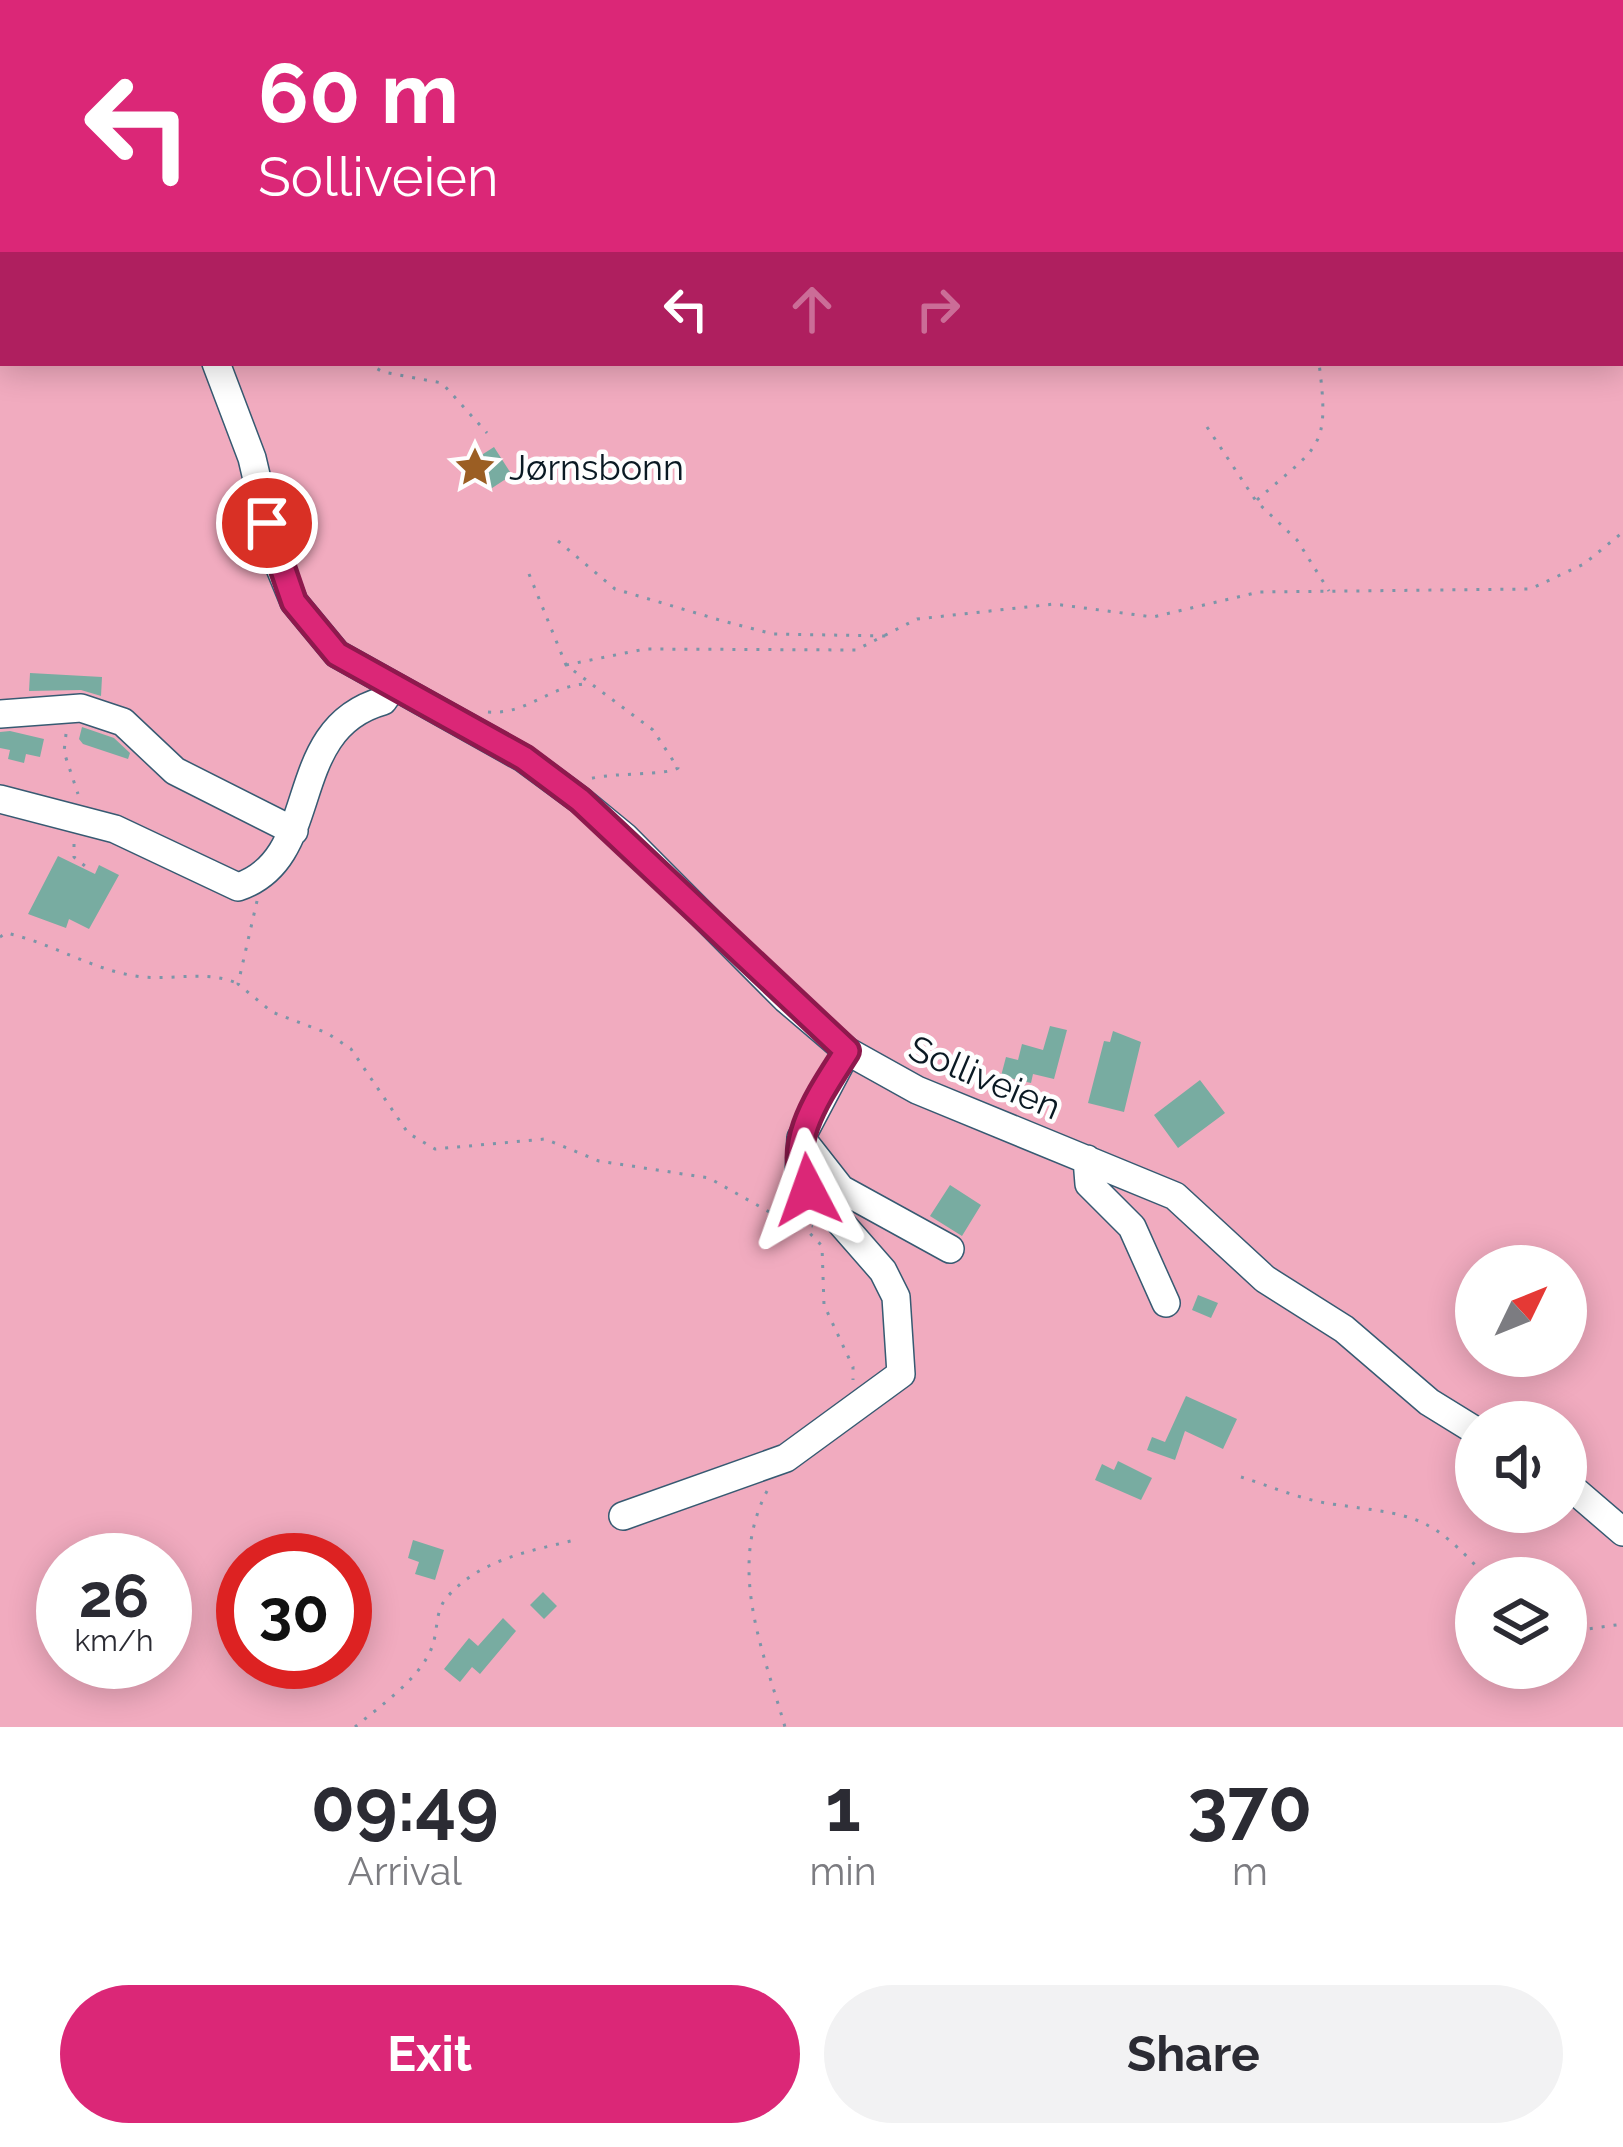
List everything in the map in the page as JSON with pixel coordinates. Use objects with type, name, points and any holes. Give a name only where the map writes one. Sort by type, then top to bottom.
[{"type":"street","name":"Solliveien","points":[[218,366],[252,458],[275,556],[294,602],[337,654],[392,688],[453,717],[561,786],[625,837],[786,999],[847,1051],[917,1090],[1175,1196],[1264,1279],[1344,1330],[1455,1418]]},
{"type":"street","points":[[0,799],[78,827],[115,829],[238,887],[256,881],[294,831],[333,727],[358,708],[383,701],[392,688]]},
{"type":"street","points":[[0,715],[70,709],[123,722],[175,771],[294,831]]},
{"type":"street","points":[[623,1516],[787,1458],[901,1374],[896,1297],[883,1271],[799,1175],[802,1138],[847,1051]]},
{"type":"street","points":[[802,1138],[841,1189],[950,1249]]},
{"type":"street","points":[[1087,1159],[1089,1184],[1139,1238],[1166,1303]]},
{"type":"street","points":[[1587,1502],[1623,1532]]},
{"type":"path","points":[[372,366],[442,383],[487,433]]},
{"type":"path","points":[[1256,501],[1313,450],[1327,422],[1319,366]]},
{"type":"path","points":[[1208,427],[1256,501],[1297,540],[1330,593]]},
{"type":"path","points":[[566,665],[645,649],[856,650],[917,620],[1054,604],[1153,617],[1259,592],[1530,590],[1584,564],[1623,532]]},
{"type":"path","points":[[558,541],[615,589],[723,621],[773,634],[888,635]]},
{"type":"path","points":[[529,574],[566,665],[653,730],[679,768],[668,774],[624,770],[561,786]]},
{"type":"path","points":[[473,711],[506,713],[529,707],[560,686],[586,683]]},
{"type":"path","points":[[70,709],[64,752],[81,803],[74,857],[86,866]]},
{"type":"path","points":[[238,984],[239,962],[258,915],[256,881]]},
{"type":"path","points":[[0,937],[6,933],[34,939],[104,968],[144,977],[213,974],[238,984],[272,1012],[327,1033],[351,1049],[408,1133],[435,1149],[545,1139],[599,1161],[709,1178],[801,1225],[822,1246],[824,1305],[854,1367],[853,1382]]},
{"type":"path","points":[[785,1727],[750,1606],[748,1556],[764,1496],[787,1458]]},
{"type":"path","points":[[1241,1477],[1330,1504],[1372,1505],[1408,1515],[1456,1541],[1469,1557]]},
{"type":"path","points":[[355,1727],[397,1692],[432,1649],[445,1598],[501,1558],[575,1540]]},
{"type":"path","points":[[1587,1629],[1623,1624]]},
{"type":"shaded area","points":[[0,366],[1623,366],[1623,1727],[0,1727]]},
{"type":"building","points":[[494,447],[512,475],[489,490],[469,463]]},
{"type":"building","points":[[30,673],[102,677],[101,696],[81,690],[29,691]]},
{"type":"building","points":[[82,727],[114,738],[130,753],[128,759],[83,744],[79,739]]},
{"type":"building","points":[[0,732],[44,739],[40,757],[26,754],[24,763],[8,759],[10,750],[0,748]]},
{"type":"building","points":[[58,856],[95,874],[99,865],[119,875],[89,929],[69,919],[66,928],[28,914]]},
{"type":"building","points":[[1050,1026],[1067,1030],[1054,1079],[1033,1074],[1031,1083],[1001,1076],[1006,1057],[1018,1060],[1022,1044],[1043,1050]]},
{"type":"building","points":[[1113,1031],[1141,1042],[1124,1112],[1088,1103],[1104,1041],[1110,1042]]},
{"type":"building","points":[[1200,1080],[1225,1113],[1178,1148],[1154,1115]]},
{"type":"building","points":[[950,1185],[981,1205],[962,1236],[930,1216]]},
{"type":"building","points":[[1198,1295],[1218,1303],[1211,1318],[1192,1310]]},
{"type":"building","points":[[1186,1396],[1237,1419],[1223,1449],[1185,1431],[1175,1460],[1147,1450],[1152,1437],[1165,1442]]},
{"type":"building","points":[[1118,1461],[1152,1478],[1141,1500],[1095,1480],[1102,1464],[1114,1470]]},
{"type":"building","points":[[413,1540],[444,1550],[435,1580],[415,1574],[419,1562],[408,1558]]},
{"type":"building","points":[[543,1592],[557,1606],[544,1619],[530,1605]]},
{"type":"building","points":[[503,1618],[516,1631],[480,1674],[472,1667],[460,1682],[444,1669],[469,1638],[478,1646]]},
{"type":"place","name":"Jørnsbonn","points":[[475,467]]},
{"type":"route","points":[[267,523],[294,602],[337,654],[524,758],[580,800],[625,837],[786,999],[847,1051],[802,1138],[799,1175],[808,1190]]}]
